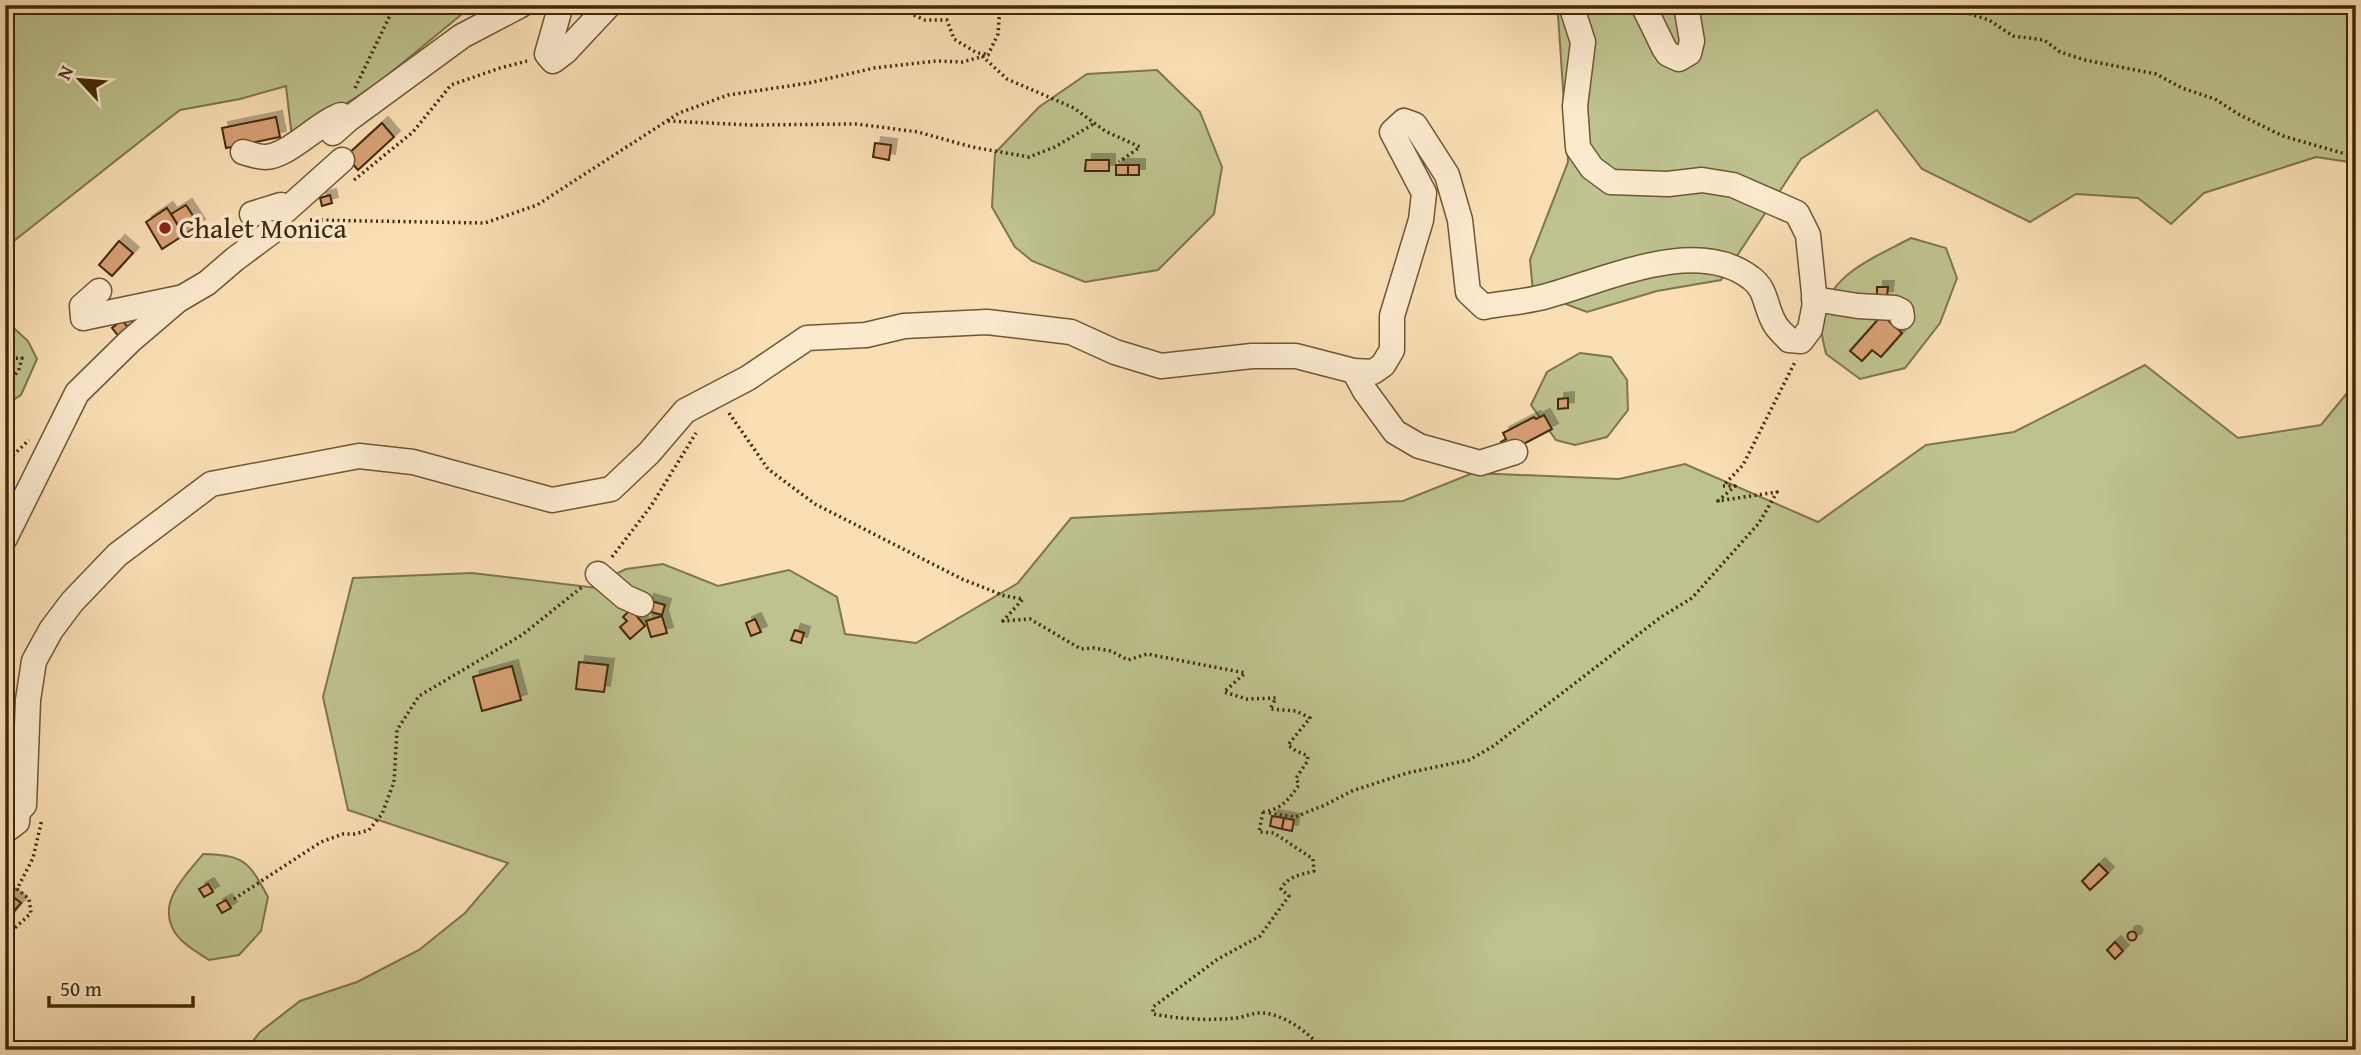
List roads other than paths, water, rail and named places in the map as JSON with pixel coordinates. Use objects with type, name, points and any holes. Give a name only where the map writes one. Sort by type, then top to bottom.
[{"type":"street","points":[[243,152],[266,157],[296,144],[330,119],[341,115],[350,118],[462,36],[521,5]]},
{"type":"street","points":[[561,5],[547,54],[553,61],[565,52],[609,5]]},
{"type":"street","points":[[10,816],[24,805],[28,700],[34,661],[51,630],[72,602],[117,555],[211,484],[359,456],[413,462],[552,500],[611,489],[649,453],[685,411],[748,378],[807,338],[866,335],[904,326],[987,322],[1071,332],[1115,352],[1161,366],[1252,356],[1296,356],[1354,371],[1373,372],[1383,365],[1392,350],[1392,316],[1421,220],[1424,193],[1392,132],[1404,121],[1415,125],[1447,175],[1460,220],[1468,292],[1484,307],[1544,297],[1653,265],[1697,259],[1726,264],[1750,277],[1762,287],[1775,324],[1789,340],[1801,341],[1810,329],[1814,299],[1808,235],[1797,213],[1732,185],[1702,180],[1668,184],[1611,182],[1592,168],[1578,148],[1575,106],[1583,42],[1571,5]]},
{"type":"street","points":[[1643,5],[1664,48],[1668,54],[1679,59],[1689,53],[1692,41],[1686,5]]},
{"type":"street","points":[[252,214],[289,212],[350,169]]},
{"type":"street","points":[[5,538],[77,393],[130,341],[183,297],[207,284],[270,233]]},
{"type":"street","points":[[99,291],[82,306],[83,318],[183,297]]},
{"type":"street","points":[[1814,299],[1895,308],[1900,311],[1902,317]]},
{"type":"street","points":[[1354,371],[1395,432],[1419,446],[1480,463],[1516,452]]},
{"type":"street","points":[[598,574],[625,597],[641,604]]},
{"type":"place","name":"Chalet Monica","points":[[165,228]]}]
